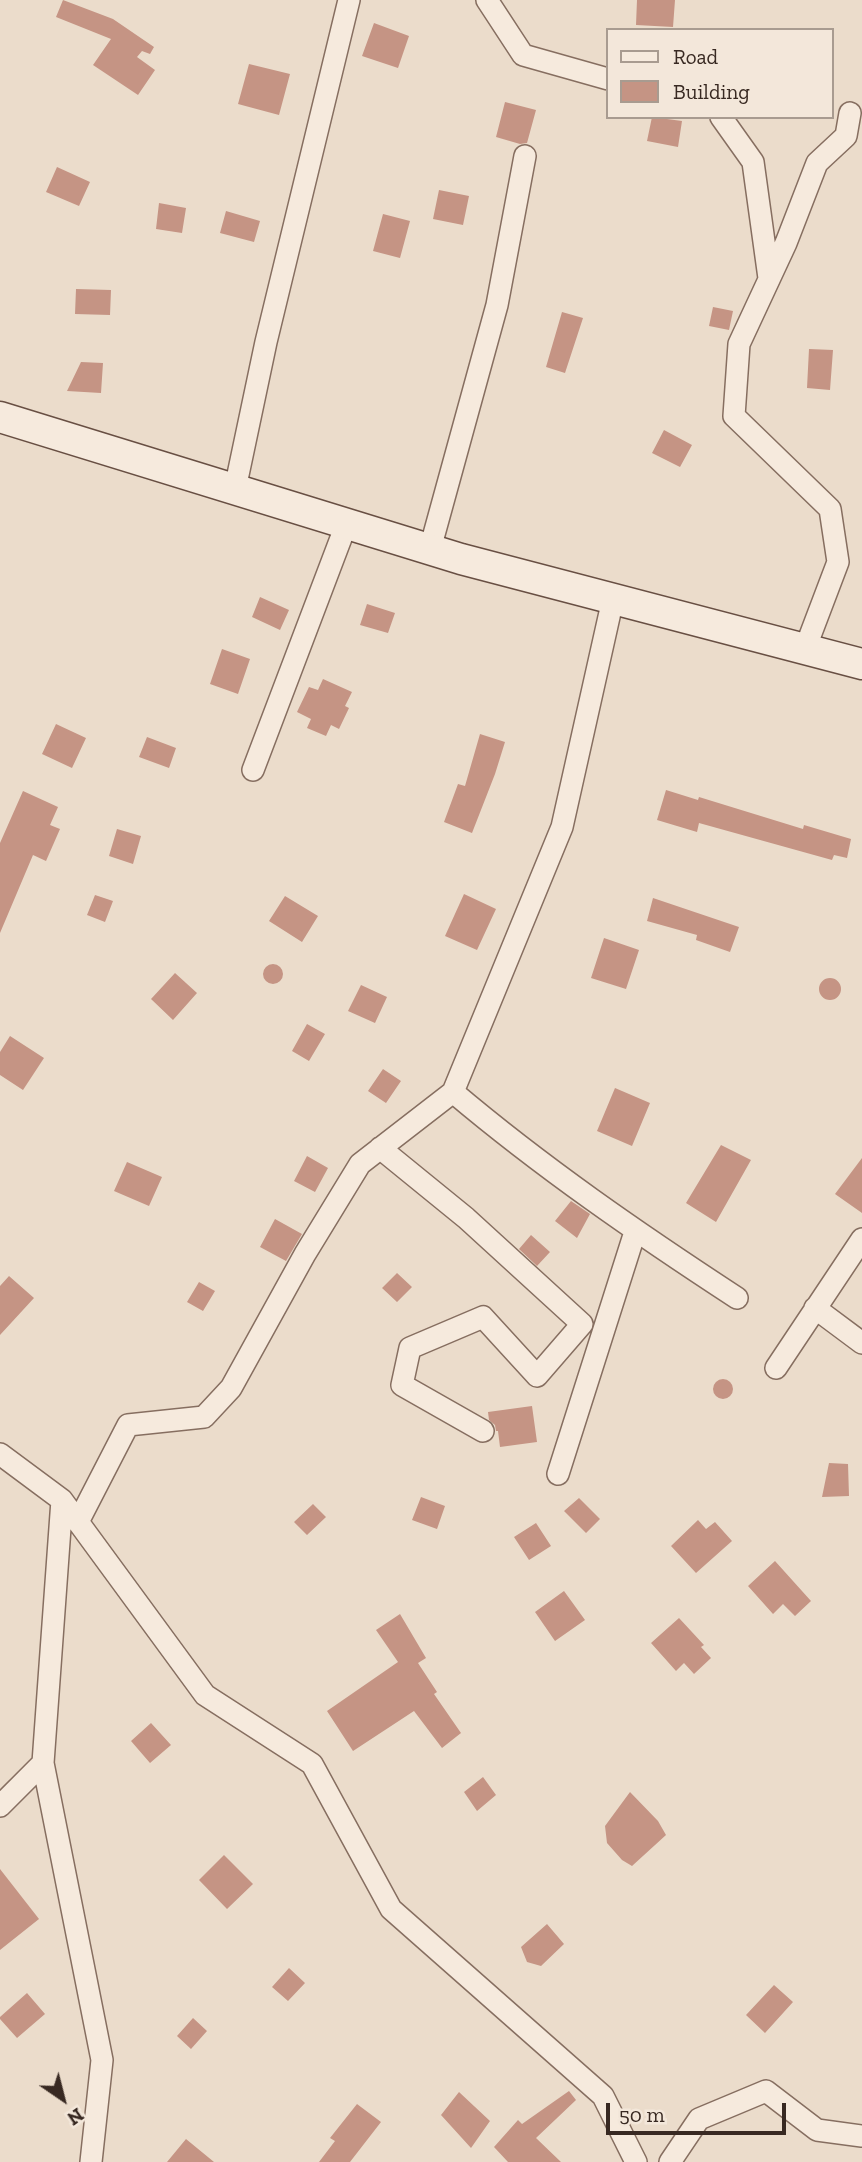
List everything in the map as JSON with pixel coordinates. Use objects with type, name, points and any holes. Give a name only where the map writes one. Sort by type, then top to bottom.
[{"type":"main road","points":[[0,417],[345,525],[862,664]]},
{"type":"street","points":[[235,489],[266,342],[349,0]]},
{"type":"street","points":[[487,0],[523,55],[606,78]]},
{"type":"street","points":[[805,649],[838,562],[830,509],[734,416],[739,344],[786,243],[817,163],[846,136],[850,113]]},
{"type":"street","points":[[721,119],[753,162],[769,279]]},
{"type":"street","points":[[430,549],[497,305],[525,156]]},
{"type":"street","points":[[253,770],[345,525]]},
{"type":"street","points":[[78,1522],[128,1425],[204,1417],[231,1388],[305,1254],[360,1164],[453,1093],[562,827],[613,599]]},
{"type":"street","points":[[453,1093],[510,1141],[635,1232],[737,1298]]},
{"type":"street","points":[[380,1148],[466,1218],[582,1324],[537,1376],[483,1317],[410,1348],[402,1385],[483,1431]]},
{"type":"street","points":[[558,1474],[635,1232]]},
{"type":"street","points":[[776,1368],[862,1239]]},
{"type":"street","points":[[815,1308],[862,1343]]},
{"type":"street","points":[[0,1454],[62,1500],[205,1695],[312,1764],[391,1909],[603,2096],[636,2162]]},
{"type":"street","points":[[62,1500],[43,1763],[102,2060],[91,2162]]},
{"type":"street","points":[[0,1806],[43,1763]]},
{"type":"street","points":[[670,2162],[699,2119],[766,2091],[817,2130],[862,2136]]},
{"type":"building","points":[[63,0],[113,19],[154,47],[150,54],[142,51],[137,57],[155,70],[138,95],[93,65],[111,39],[56,17]]},
{"type":"building","points":[[637,0],[675,0],[673,27],[636,25]]},
{"type":"building","points":[[374,23],[409,36],[398,68],[362,56]]},
{"type":"building","points":[[249,64],[290,74],[279,115],[238,104]]},
{"type":"building","points":[[505,102],[536,110],[527,143],[520,144],[496,137]]},
{"type":"building","points":[[652,119],[682,121],[678,147],[647,141]]},
{"type":"building","points":[[57,167],[90,182],[79,206],[46,192]]},
{"type":"building","points":[[439,190],[469,196],[463,225],[433,219]]},
{"type":"building","points":[[159,203],[186,208],[182,233],[156,229]]},
{"type":"building","points":[[226,211],[260,221],[254,242],[220,233]]},
{"type":"building","points":[[383,214],[410,221],[400,258],[373,251]]},
{"type":"building","points":[[76,289],[111,290],[110,315],[75,314]]},
{"type":"building","points":[[713,307],[733,311],[729,330],[709,326]]},
{"type":"building","points":[[562,312],[583,318],[565,373],[546,367]]},
{"type":"building","points":[[809,349],[833,350],[830,390],[807,388]]},
{"type":"building","points":[[81,362],[103,363],[101,393],[67,391]]},
{"type":"building","points":[[664,430],[692,445],[680,467],[652,453]]},
{"type":"building","points":[[260,597],[289,610],[280,630],[252,617]]},
{"type":"building","points":[[367,604],[395,613],[388,633],[360,625]]},
{"type":"building","points":[[222,649],[250,659],[238,694],[210,684]]},
{"type":"building","points":[[323,679],[352,692],[345,706],[349,708],[339,729],[331,725],[326,736],[307,728],[311,719],[297,712],[309,687],[318,690]]},
{"type":"building","points":[[56,724],[86,738],[72,768],[42,754]]},
{"type":"building","points":[[480,734],[505,742],[472,833],[444,822],[458,784],[465,786]]},
{"type":"building","points":[[147,737],[176,748],[169,768],[139,757]]},
{"type":"building","points":[[666,790],[698,800],[699,797],[803,829],[804,825],[851,839],[847,858],[834,855],[832,860],[699,823],[697,832],[657,820]]},
{"type":"building","points":[[23,791],[58,807],[50,825],[60,829],[46,861],[33,855],[0,933],[0,843]]},
{"type":"building","points":[[117,829],[141,836],[133,864],[109,856]]},
{"type":"building","points":[[464,894],[496,909],[477,950],[445,936]]},
{"type":"building","points":[[95,895],[113,901],[105,922],[87,915]]},
{"type":"building","points":[[285,896],[318,916],[302,942],[269,921]]},
{"type":"building","points":[[653,898],[739,927],[730,952],[696,940],[697,935],[647,921]]},
{"type":"building","points":[[604,938],[639,950],[626,989],[591,978]]},
{"type":"building","points":[[273,964],[280,967],[283,974],[280,981],[273,984],[266,981],[263,974],[266,967]]},
{"type":"building","points":[[175,973],[197,993],[173,1020],[151,999]]},
{"type":"building","points":[[830,978],[838,981],[841,989],[838,997],[830,1000],[822,997],[819,989],[822,981]]},
{"type":"building","points":[[361,985],[387,997],[375,1023],[348,1011]]},
{"type":"building","points":[[307,1024],[325,1034],[309,1061],[292,1051]]},
{"type":"building","points":[[10,1036],[44,1058],[23,1090],[0,1075],[0,1052]]},
{"type":"building","points":[[383,1069],[401,1081],[386,1103],[368,1091]]},
{"type":"building","points":[[615,1088],[650,1103],[632,1146],[597,1131]]},
{"type":"building","points":[[721,1145],[751,1160],[716,1222],[686,1203]]},
{"type":"building","points":[[307,1156],[328,1168],[315,1192],[294,1181]]},
{"type":"building","points":[[862,1158],[862,1213],[835,1194]]},
{"type":"building","points":[[127,1162],[162,1177],[149,1206],[114,1191]]},
{"type":"building","points":[[571,1201],[590,1214],[577,1238],[555,1221]]},
{"type":"building","points":[[275,1219],[302,1234],[286,1261],[260,1247]]},
{"type":"building","points":[[531,1235],[550,1252],[537,1266],[519,1249]]},
{"type":"building","points":[[397,1273],[412,1287],[397,1302],[382,1288]]},
{"type":"building","points":[[9,1276],[34,1298],[0,1335],[0,1286]]},
{"type":"building","points":[[199,1282],[215,1291],[203,1311],[187,1302]]},
{"type":"building","points":[[723,1379],[730,1382],[733,1389],[730,1396],[723,1399],[716,1396],[713,1389],[716,1382]]},
{"type":"building","points":[[532,1406],[537,1442],[500,1447],[498,1431],[489,1420],[488,1412]]},
{"type":"building","points":[[829,1463],[848,1464],[849,1496],[822,1497]]},
{"type":"building","points":[[421,1497],[445,1506],[437,1529],[412,1520]]},
{"type":"building","points":[[579,1498],[600,1519],[586,1533],[564,1511]]},
{"type":"building","points":[[313,1504],[326,1517],[307,1535],[294,1522]]},
{"type":"building","points":[[698,1520],[706,1529],[715,1522],[732,1541],[696,1573],[671,1546]]},
{"type":"building","points":[[536,1523],[551,1546],[529,1560],[514,1537]]},
{"type":"building","points":[[775,1561],[811,1601],[795,1616],[783,1604],[773,1614],[748,1586]]},
{"type":"building","points":[[564,1591],[585,1620],[555,1641],[535,1612]]},
{"type":"building","points":[[400,1614],[426,1658],[418,1663],[437,1692],[434,1694],[461,1733],[442,1748],[414,1711],[353,1751],[327,1711],[398,1662],[376,1630]]},
{"type":"building","points":[[679,1618],[704,1645],[701,1647],[711,1658],[694,1674],[684,1663],[676,1671],[651,1643]]},
{"type":"building","points":[[151,1723],[171,1745],[150,1763],[131,1741]]},
{"type":"building","points":[[483,1777],[496,1795],[477,1811],[464,1792]]},
{"type":"building","points":[[630,1792],[658,1821],[666,1835],[632,1866],[622,1860],[607,1843],[605,1826]]},
{"type":"building","points":[[224,1855],[253,1884],[227,1909],[199,1880]]},
{"type":"building","points":[[0,1869],[39,1919],[0,1950]]},
{"type":"building","points":[[547,1924],[564,1944],[541,1966],[527,1962],[521,1947]]},
{"type":"building","points":[[289,1968],[305,1983],[288,2001],[272,1987]]},
{"type":"building","points":[[774,1985],[793,2002],[765,2033],[746,2015]]},
{"type":"building","points":[[27,1993],[45,2014],[17,2038],[0,2017]]},
{"type":"building","points":[[193,2018],[207,2031],[191,2049],[177,2036]]},
{"type":"building","points":[[569,2091],[576,2100],[536,2138],[561,2162],[508,2162],[494,2147],[518,2120],[522,2124]]},
{"type":"building","points":[[459,2092],[490,2121],[471,2148],[441,2115]]},
{"type":"building","points":[[357,2104],[381,2122],[350,2162],[319,2162],[335,2141],[330,2138]]},
{"type":"building","points":[[186,2139],[214,2162],[167,2162]]}]
